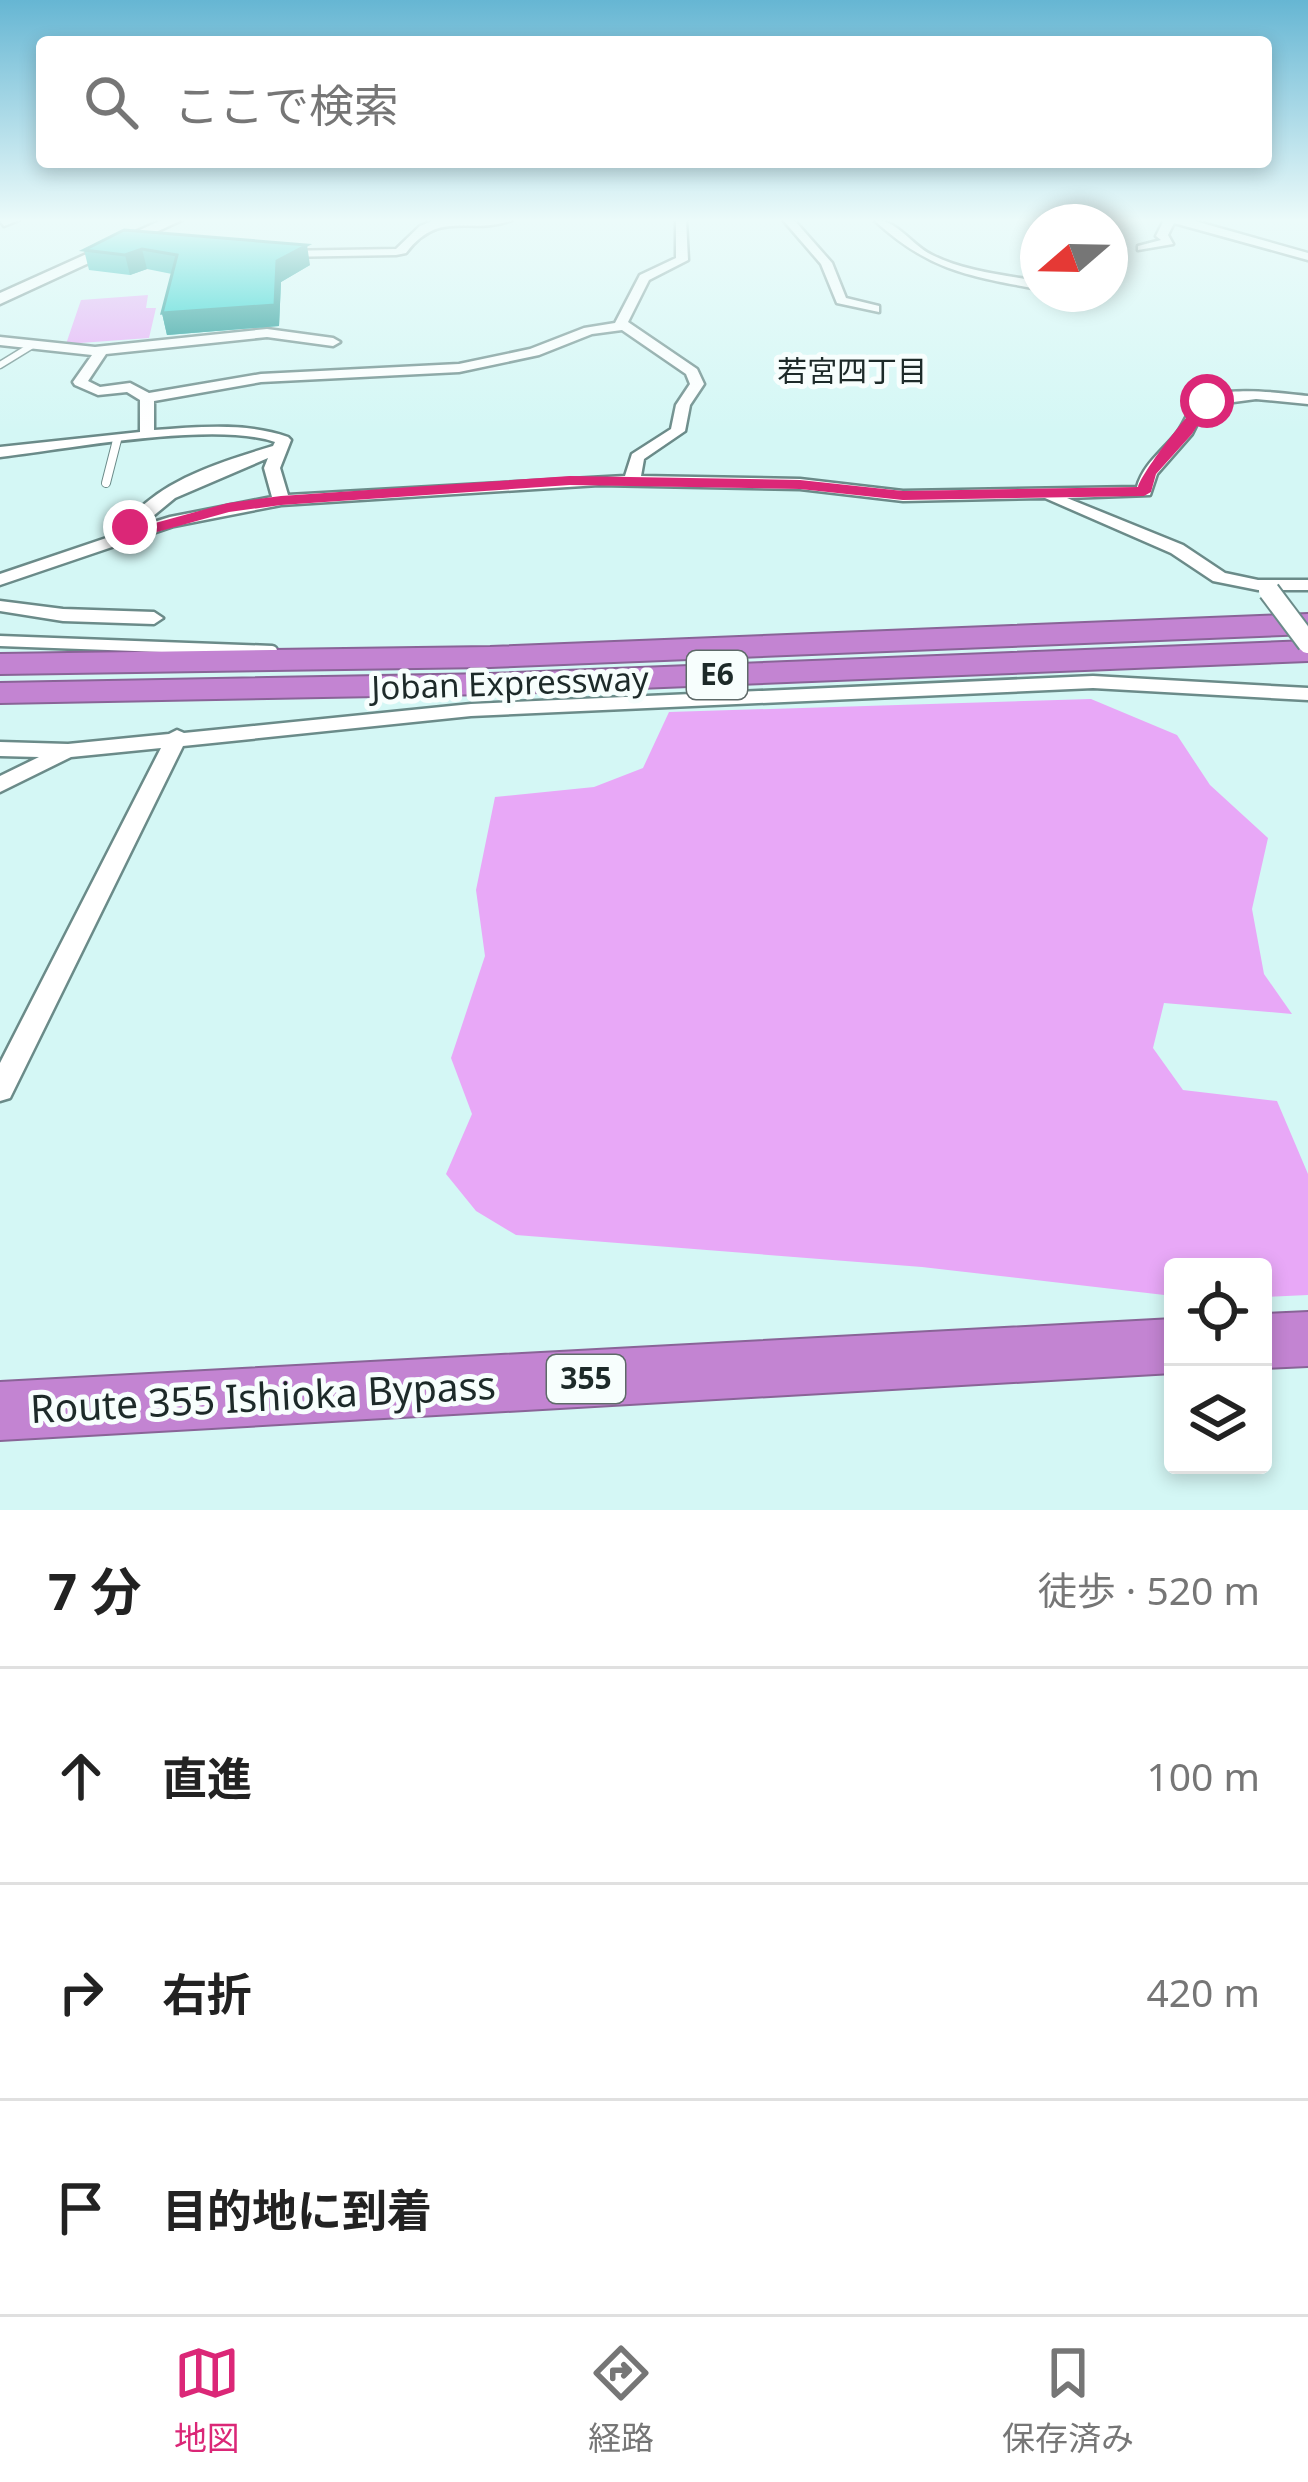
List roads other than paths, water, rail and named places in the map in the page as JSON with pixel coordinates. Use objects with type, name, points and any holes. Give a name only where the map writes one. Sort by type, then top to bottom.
[{"type":"highway","name":"Joban Expressway","points":[[0,664],[196,666],[1308,624]]},
{"type":"highway","name":"Joban Expressway","points":[[0,696],[518,683],[1308,647]]},
{"type":"highway","points":[[1272,1341],[1308,1339]]},
{"type":"highway","name":"Route 355 Ishioka Bypass","points":[[0,1412],[1164,1347]]},
{"type":"street","points":[[622,326],[638,290]]},
{"type":"street","points":[[837,290],[841,300],[875,309]]},
{"type":"street","points":[[101,351],[80,382],[98,392],[130,387],[147,398],[262,378],[459,368],[622,326],[647,337],[698,380],[683,405],[678,431],[637,457],[632,480]]},
{"type":"street","points":[[0,341],[101,351],[267,334],[333,342]]},
{"type":"street","points":[[0,580],[128,535],[228,508],[281,500],[632,480],[720,486],[800,484],[903,496],[1144,492],[1149,473],[1187,431],[1198,408],[1215,398],[1275,394],[1308,400]]},
{"type":"street","points":[[147,398],[147,436]]},
{"type":"street","points":[[0,452],[147,436],[255,431],[282,437],[272,467],[281,500]]},
{"type":"street","points":[[128,535],[135,519],[184,489],[237,462],[277,451]]},
{"type":"street","points":[[1047,495],[1177,549],[1220,577],[1264,588],[1308,585]]},
{"type":"street","points":[[1264,588],[1308,647]]},
{"type":"street","points":[[0,606],[63,615],[154,618]]},
{"type":"street","points":[[0,748],[68,751],[471,710],[1093,682],[1308,694]]},
{"type":"street","points":[[0,1090],[177,737]]},
{"type":"street","points":[[0,784],[68,751]]},
{"type":"lane","points":[[0,364],[31,346]]},
{"type":"lane","points":[[106,483],[117,440]]},
{"type":"lane","points":[[0,641],[519,656]]},
{"type":"district","name":"若宮四丁目","points":[[852,372]]}]
